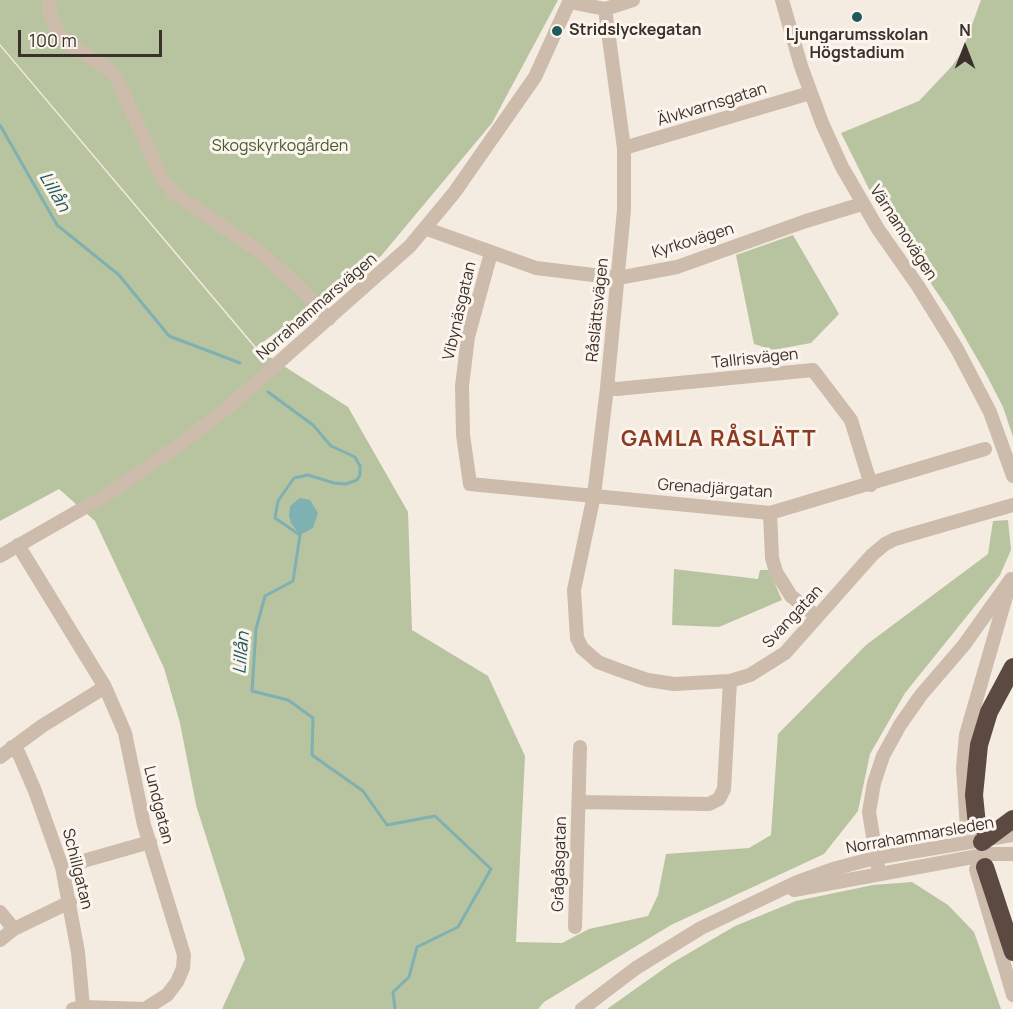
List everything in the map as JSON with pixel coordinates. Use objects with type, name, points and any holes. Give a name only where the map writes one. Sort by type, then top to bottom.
[{"type":"highway","points":[[1013,667],[989,712],[979,745],[974,795],[976,832],[1013,819]]},
{"type":"highway","points":[[980,868],[1013,952]]},
{"type":"street","points":[[50,0],[50,13],[62,38],[116,77],[162,178],[175,194],[263,254],[329,319]]},
{"type":"street","points":[[570,1],[605,9],[633,0]]},
{"type":"street","name":"Värnamovägen","points":[[782,0],[810,93],[825,131],[862,204],[918,286],[957,349],[990,412],[1013,476]]},
{"type":"street","name":"Norrahammarsvägen","points":[[0,556],[108,494],[175,448],[226,409],[427,229],[535,77],[570,1]]},
{"type":"street","name":"Råslättsvägen","points":[[582,648],[577,638],[574,590],[594,495],[624,210],[624,148],[605,9]]},
{"type":"street","name":"Älvkvarnsgatan","points":[[624,148],[810,93]]},
{"type":"street","name":"Kyrkovägen","points":[[427,229],[536,268],[618,278],[677,267],[806,221],[862,204]]},
{"type":"street","name":"Vibynäsgatan","points":[[470,484],[463,435],[462,386],[468,337],[491,253]]},
{"type":"street","name":"Tallrisvägen","points":[[607,388],[617,390],[813,370],[851,420],[871,485]]},
{"type":"street","name":"Grenadjärgatan","points":[[470,484],[770,513],[871,485],[985,449]]},
{"type":"street","name":"Svangatan","points":[[582,648],[598,662],[648,680],[674,684],[730,681],[759,670],[785,653],[816,616],[885,544],[895,539],[1013,505]]},
{"type":"street","points":[[770,513],[772,558],[776,572],[791,596],[816,616]]},
{"type":"street","name":"Lundgatan","points":[[18,545],[105,687],[125,733],[150,842],[182,943],[183,968],[167,995],[145,1009],[78,1008]]},
{"type":"street","points":[[976,832],[963,768],[966,735],[1012,576]]},
{"type":"street","points":[[879,873],[875,858],[870,799],[883,756],[900,725],[921,695],[964,645],[1012,576]]},
{"type":"street","points":[[964,645],[995,633]]},
{"type":"street","points":[[579,802],[709,804],[719,799],[724,789],[730,681]]},
{"type":"street","points":[[0,757],[105,687]]},
{"type":"street","name":"Schillgatan","points":[[12,747],[20,754],[62,867],[70,902],[78,1008]]},
{"type":"street","name":"Grågåsgatan","points":[[575,927],[580,747]]},
{"type":"street","name":"Norrahammarsleden","points":[[582,1009],[604,991],[662,952],[765,896],[833,869],[976,832],[1013,835]]},
{"type":"street","points":[[62,867],[150,842]]},
{"type":"street","name":"Norrahammarsleden","points":[[765,896],[989,854],[1013,855]]},
{"type":"street","points":[[980,868],[1013,995]]},
{"type":"street","points":[[0,940],[14,929],[70,902]]},
{"type":"street","points":[[0,912],[14,929]]},
{"type":"green space","name":"Skogskyrkogården","points":[[0,0],[558,0],[492,123],[381,256],[256,347],[0,44]]},
{"type":"green space","points":[[981,0],[1013,0],[1013,437],[1003,407],[986,374],[951,313],[875,201],[841,133],[919,101],[962,52]]},
{"type":"green space","points":[[0,46],[254,347],[348,407],[408,512],[412,630],[488,676],[525,756],[516,942],[562,943],[589,929],[648,916],[658,895],[666,854],[749,848],[771,835],[778,734],[866,645],[988,554],[993,521],[1008,520],[1011,550],[1000,575],[905,693],[870,754],[858,811],[824,854],[671,925],[544,1002],[538,1009],[222,1009],[245,959],[196,805],[180,723],[164,668],[95,521],[59,489],[0,521]]},
{"type":"green space","points":[[793,235],[839,314],[811,343],[773,350],[754,344],[736,255]]},
{"type":"green space","points":[[674,569],[758,579],[760,570],[769,570],[782,600],[719,627],[672,625]]},
{"type":"green space","points":[[912,882],[948,905],[974,932],[1001,1009],[607,1009],[672,963],[735,926],[796,901],[873,885]]},
{"type":"water","points":[[300,498],[310,500],[318,513],[313,528],[300,535],[289,516],[290,506]]},
{"type":"waterway","name":"Lillån","points":[[0,125],[57,225],[119,275],[169,336],[240,363]]},
{"type":"waterway","name":"Lillån","points":[[268,392],[313,425],[331,446],[355,457],[360,466],[360,475],[357,480],[346,484],[308,475],[294,478],[278,501],[275,518],[300,535],[293,581],[265,596],[256,629],[252,691],[288,700],[313,718],[312,755],[363,791],[387,825],[435,816],[491,869],[458,927],[417,947],[409,977],[393,992],[395,1009]]},
{"type":"place","name":"Ljungarumsskolan Högstadium","points":[[857,17]]},
{"type":"place","name":"Stridslyckegatan","points":[[557,31]]},
{"type":"district","name":"GAMLA RÅSLÄTT","points":[[719,440]]}]
